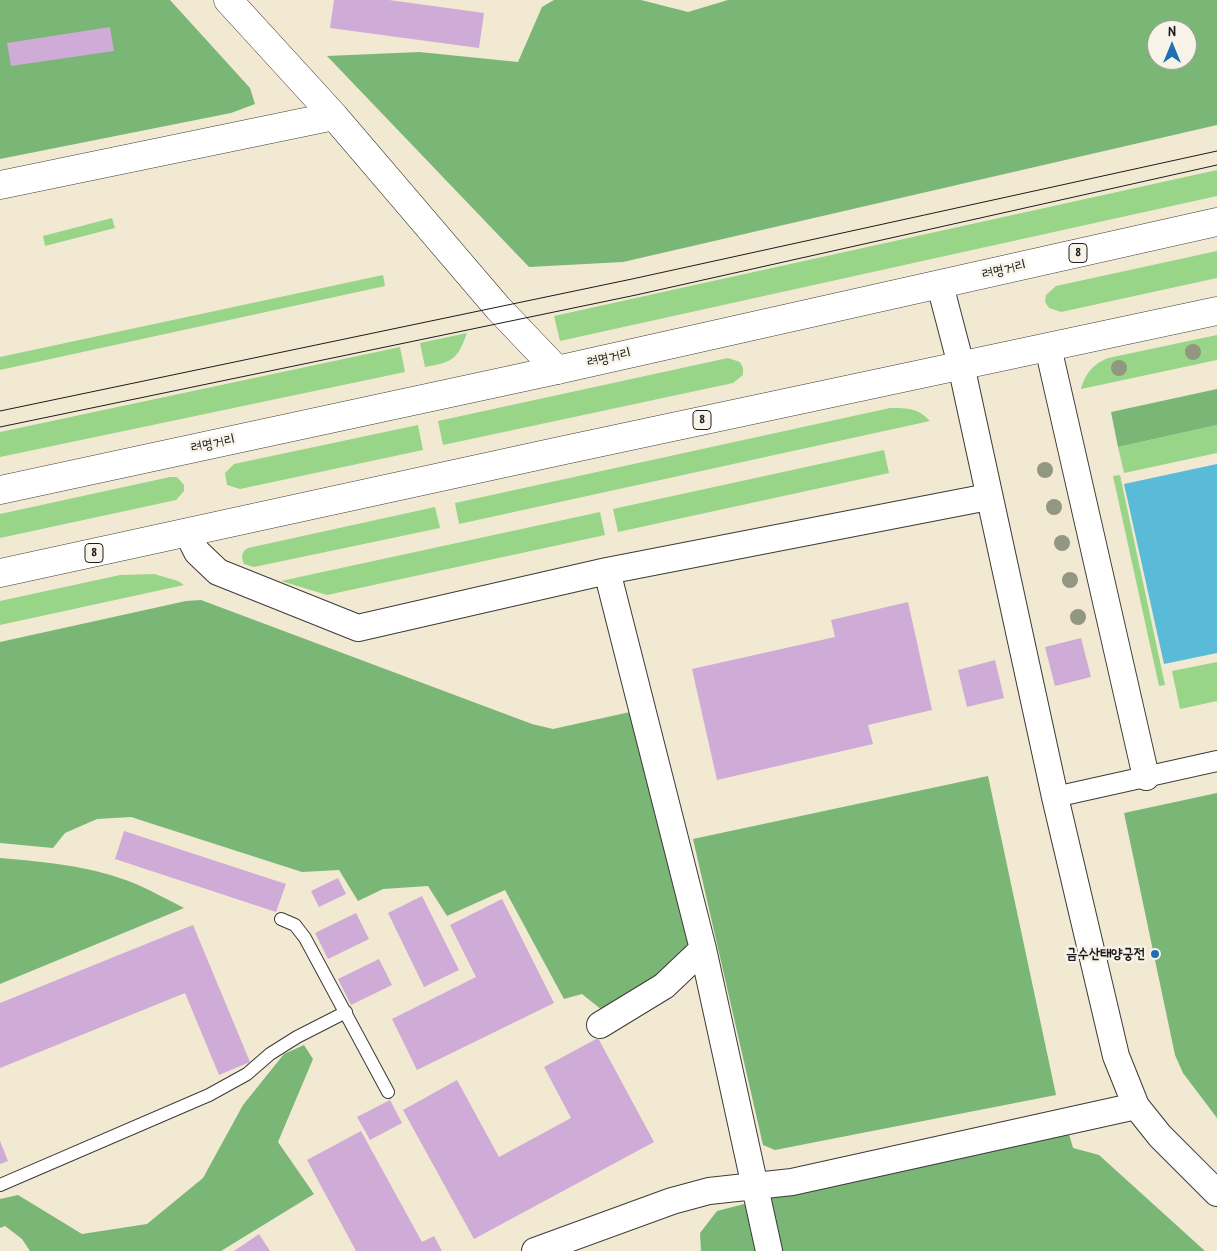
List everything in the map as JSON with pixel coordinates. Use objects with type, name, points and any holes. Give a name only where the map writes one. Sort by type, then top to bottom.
[{"type":"main road","points":[[228,0],[334,116],[498,308],[557,370]]},
{"type":"main road","points":[[0,185],[334,116]]},
{"type":"main road","name":"려명거리","points":[[0,490],[557,370],[1217,222]]},
{"type":"main road","name":"8","points":[[0,573],[1217,311]]},
{"type":"street","points":[[940,285],[961,365],[988,497],[1055,797],[1116,1056],[1136,1106],[1160,1136],[1217,1193]]},
{"type":"street","points":[[1048,347],[1146,777]]},
{"type":"street","points":[[187,532],[197,552],[218,572],[358,628],[607,571],[988,497]]},
{"type":"street","points":[[607,571],[703,949],[756,1184],[769,1251]]},
{"type":"street","points":[[1055,797],[1217,762]]},
{"type":"street","points":[[600,1026],[664,986],[703,949]]},
{"type":"street","points":[[535,1251],[672,1201],[709,1192],[756,1184],[792,1182],[1136,1106]]},
{"type":"lane","points":[[280,920],[295,925],[305,938],[388,1092]]},
{"type":"lane","points":[[0,1185],[209,1095],[247,1074],[270,1054],[297,1037],[346,1012]]},
{"type":"green space","points":[[0,0],[170,0],[250,88],[255,104],[231,113],[0,159]]},
{"type":"green space","points":[[554,0],[641,0],[688,12],[728,0],[1217,0],[1217,125],[623,262],[529,267],[327,56],[419,52],[518,62],[542,7]]},
{"type":"green space","points":[[1217,170],[1217,196],[560,341],[554,316]]},
{"type":"green space","points":[[112,218],[115,228],[45,246],[43,236]]},
{"type":"green space","points":[[1217,251],[1217,278],[1061,312],[1049,308],[1045,302],[1046,295],[1056,286]]},
{"type":"green space","points":[[383,275],[385,286],[0,370],[0,357]]},
{"type":"green space","points":[[467,333],[460,349],[453,358],[425,367],[420,343]]},
{"type":"green space","points":[[1217,335],[1217,360],[1081,389],[1090,370],[1108,358]]},
{"type":"green space","points":[[400,347],[405,372],[0,457],[0,432]]},
{"type":"green space","points":[[728,358],[740,362],[743,368],[743,375],[733,383],[443,445],[438,421]]},
{"type":"green space","points":[[1217,389],[1217,425],[1118,447],[1111,412]]},
{"type":"green space","points":[[890,408],[917,411],[930,421],[459,524],[455,503]]},
{"type":"green space","points":[[418,425],[423,450],[240,489],[227,485],[225,473],[234,464]]},
{"type":"green space","points":[[1217,425],[1217,453],[1124,473],[1118,447]]},
{"type":"green space","points":[[884,450],[889,473],[618,532],[613,509]]},
{"type":"green space","points":[[1120,475],[1165,685],[1159,686],[1113,476]]},
{"type":"green space","points":[[177,477],[184,485],[184,491],[176,500],[0,538],[0,514]]},
{"type":"green space","points":[[435,507],[440,528],[254,567],[244,564],[243,561],[243,553],[248,548]]},
{"type":"green space","points":[[600,512],[605,535],[327,595],[281,581]]},
{"type":"green space","points":[[154,574],[178,581],[184,585],[0,625],[0,601],[120,575]]},
{"type":"green space","points":[[201,600],[532,724],[553,729],[630,712],[689,939],[686,951],[656,976],[602,1010],[582,994],[564,999],[505,890],[447,916],[428,886],[383,889],[358,901],[339,870],[302,872],[131,817],[97,819],[65,833],[53,848],[0,843],[0,642],[186,601]]},
{"type":"green space","points":[[1217,662],[1217,701],[1180,709],[1172,671]]},
{"type":"green space","points":[[988,776],[1056,1095],[775,1150],[763,1145],[693,839]]},
{"type":"green space","points":[[1217,793],[1217,1118],[1183,1073],[1175,1055],[1124,813]]},
{"type":"green space","points":[[0,858],[52,863],[103,873],[136,884],[184,908],[0,984]]},
{"type":"green space","points":[[304,1045],[313,1059],[278,1142],[314,1194],[221,1251],[30,1251],[22,1239],[5,1226],[0,1228],[0,1199],[18,1195],[82,1234],[147,1224],[203,1178],[243,1105],[284,1054]]},
{"type":"green space","points":[[1069,1134],[1073,1148],[1099,1155],[1205,1251],[777,1251],[768,1198]]},
{"type":"green space","points":[[748,1203],[758,1251],[701,1251],[700,1233],[717,1211]]},
{"type":"water","points":[[1217,464],[1217,653],[1164,664],[1124,484]]},
{"type":"building","points":[[334,0],[389,0],[484,13],[479,48],[330,28]]},
{"type":"building","points":[[110,27],[114,51],[11,66],[7,43]]},
{"type":"building","points":[[908,602],[932,710],[868,725],[873,744],[717,780],[692,669],[835,637],[831,620]]},
{"type":"building","points":[[1081,638],[1091,677],[1055,686],[1045,647]]},
{"type":"building","points":[[995,660],[1004,698],[967,707],[958,670]]},
{"type":"building","points":[[124,831],[286,884],[276,912],[115,859]]},
{"type":"building","points":[[338,878],[346,894],[319,907],[311,891]]},
{"type":"building","points":[[422,896],[459,970],[424,987],[388,913]]},
{"type":"building","points":[[502,899],[554,1003],[417,1070],[392,1019],[476,977],[450,925]]},
{"type":"building","points":[[356,913],[369,939],[328,959],[315,933]]},
{"type":"building","points":[[193,925],[250,1062],[219,1075],[185,993],[0,1068],[0,1003]]},
{"type":"building","points":[[379,959],[392,985],[351,1005],[338,979]]},
{"type":"building","points":[[598,1038],[654,1142],[474,1239],[403,1110],[457,1080],[499,1157],[571,1118],[544,1067]]},
{"type":"building","points":[[390,1100],[402,1123],[370,1140],[357,1117]]},
{"type":"building","points":[[361,1131],[422,1242],[434,1236],[442,1251],[356,1251],[307,1160]]},
{"type":"building","points":[[0,1141],[8,1161],[0,1164]]},
{"type":"building","points":[[259,1234],[270,1251],[234,1251],[240,1247]]},
{"type":"tram line","points":[[0,411],[632,279],[1217,151]]},
{"type":"tram line","points":[[0,427],[636,295],[1217,165]]},
{"type":"place","name":"금수산태양궁전","points":[[1155,954]]}]
